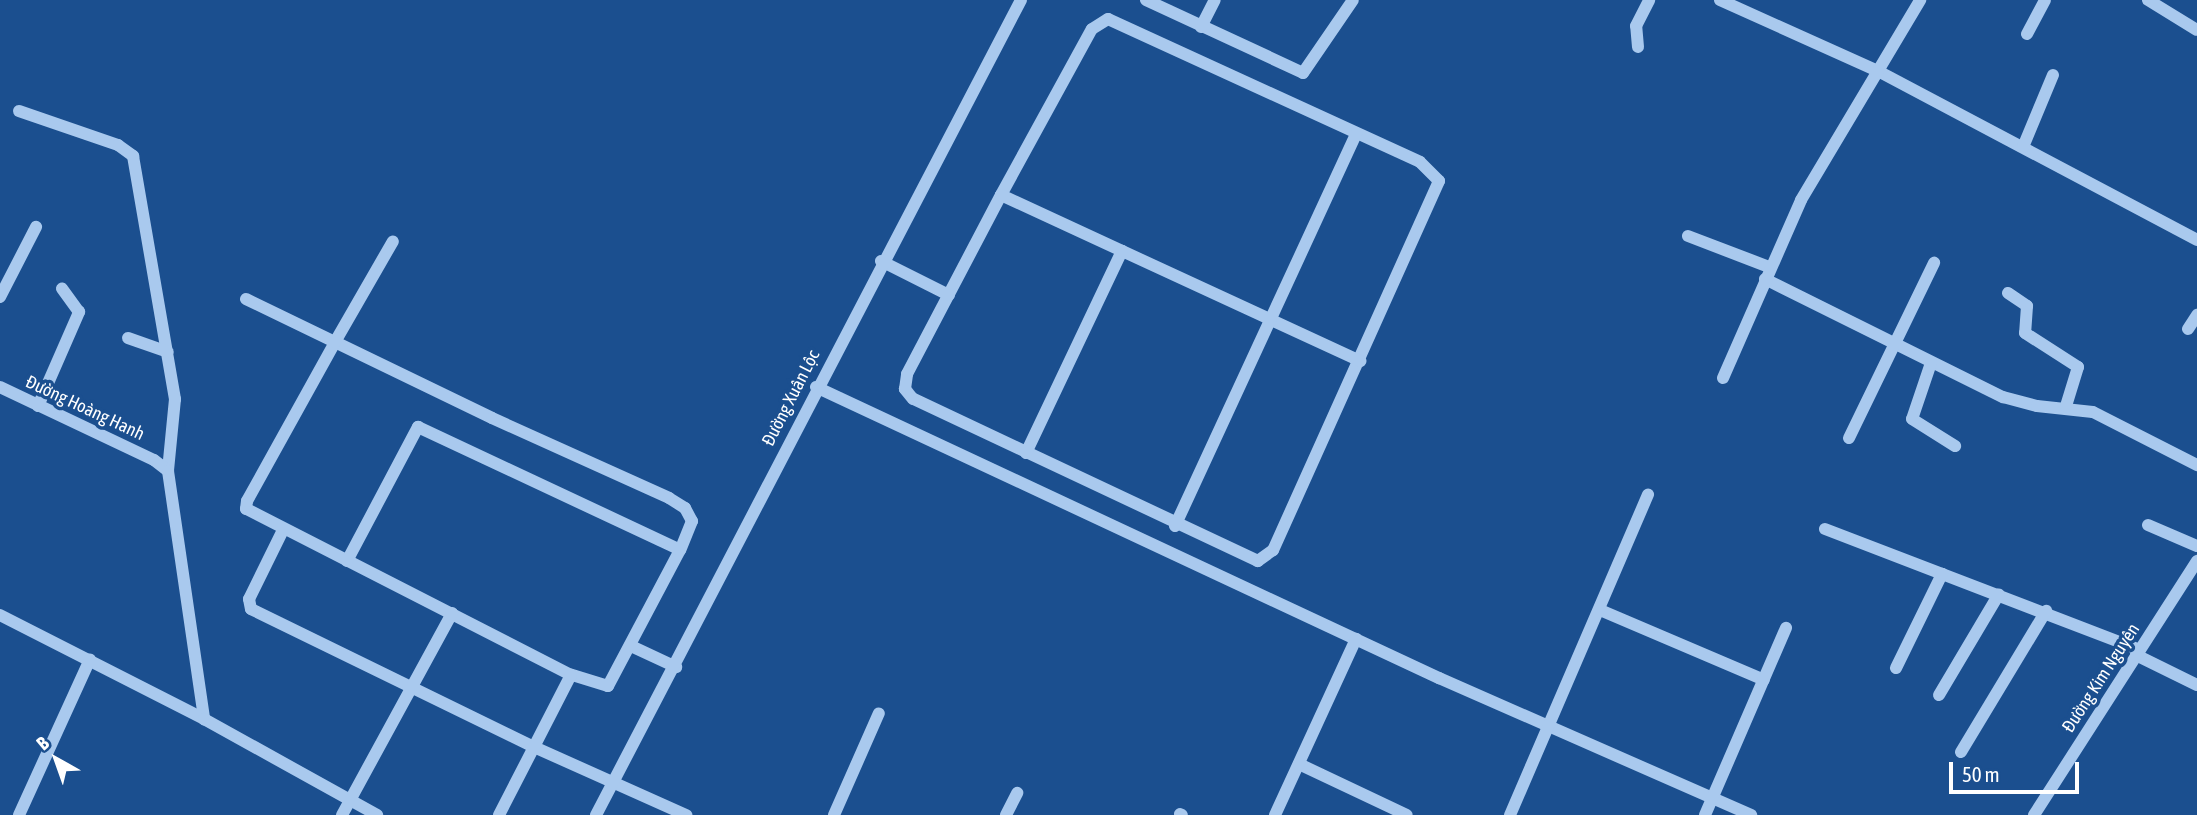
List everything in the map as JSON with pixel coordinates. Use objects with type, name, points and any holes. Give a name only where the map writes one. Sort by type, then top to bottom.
[{"type":"street","name":"Đường Xuân Lộc","points":[[596,815],[677,667],[881,261],[1021,0]]},
{"type":"street","points":[[1146,0],[1303,73],[1353,0]]},
{"type":"street","points":[[1201,27],[1215,0]]},
{"type":"street","points":[[1638,47],[1635,33],[1649,0]]},
{"type":"street","points":[[1720,0],[1878,71],[2197,240]]},
{"type":"street","points":[[1723,378],[1801,200],[1920,0]]},
{"type":"street","points":[[2027,34],[2045,0]]},
{"type":"street","points":[[2148,0],[2195,25]]},
{"type":"street","points":[[1108,19],[1356,134],[1427,166],[1439,181],[1360,361],[1269,555],[1253,561],[1175,526],[914,399],[905,389],[907,374],[948,295],[1092,29],[1108,19]]},
{"type":"street","points":[[2023,147],[2053,75]]},
{"type":"street","points":[[19,111],[118,145],[133,156],[176,412],[168,471],[204,719]]},
{"type":"street","points":[[1175,526],[1356,134]]},
{"type":"street","points":[[1001,195],[1360,361]]},
{"type":"street","points":[[0,297],[36,227]]},
{"type":"street","points":[[1688,236],[1767,274],[1931,363],[2022,404],[2066,406],[2131,429],[2197,465]]},
{"type":"street","points":[[246,299],[335,342],[677,503],[692,521],[680,551],[608,686],[571,675],[246,509],[247,501],[335,342],[393,241]]},
{"type":"street","points":[[1026,453],[1122,251]]},
{"type":"street","points":[[881,261],[948,295]]},
{"type":"street","points":[[1849,438],[1892,343],[1934,262]]},
{"type":"street","points":[[38,406],[79,312],[62,289]]},
{"type":"street","points":[[2008,293],[2027,306],[2025,333],[2078,367],[2066,406]]},
{"type":"street","points":[[2188,329],[2197,316]]},
{"type":"street","points":[[128,338],[168,352]]},
{"type":"street","points":[[1931,363],[1912,419],[1955,446]]},
{"type":"street","name":"Đường Hoàng Hanh","points":[[0,387],[155,460],[168,471]]},
{"type":"street","points":[[816,387],[1550,728],[1751,815]]},
{"type":"street","points":[[347,561],[418,427],[680,551]]},
{"type":"street","points":[[1510,815],[1550,728],[1648,494]]},
{"type":"street","points":[[2148,525],[2197,546]]},
{"type":"street","points":[[1825,529],[2046,611],[2138,653],[2197,685]]},
{"type":"street","points":[[283,530],[249,599],[251,609],[534,747],[686,815]]},
{"type":"street","name":"Đường Kim Nguyên","points":[[2034,815],[2197,561]]},
{"type":"street","points":[[1896,668],[1942,574]]},
{"type":"street","points":[[1939,695],[2000,594]]},
{"type":"street","points":[[1600,610],[1764,680]]},
{"type":"street","points":[[1961,752],[2046,611]]},
{"type":"street","points":[[342,815],[414,688],[452,613]]},
{"type":"street","points":[[0,615],[204,719],[377,815]]},
{"type":"street","points":[[1705,815],[1786,628]]},
{"type":"street","points":[[1275,815],[1356,639]]},
{"type":"street","points":[[631,646],[677,667]]},
{"type":"street","points":[[19,815],[90,659]]},
{"type":"street","points":[[499,815],[571,675]]},
{"type":"street","points":[[834,815],[879,713]]},
{"type":"street","points":[[1299,764],[1407,815]]},
{"type":"street","points":[[1006,815],[1017,793]]}]
